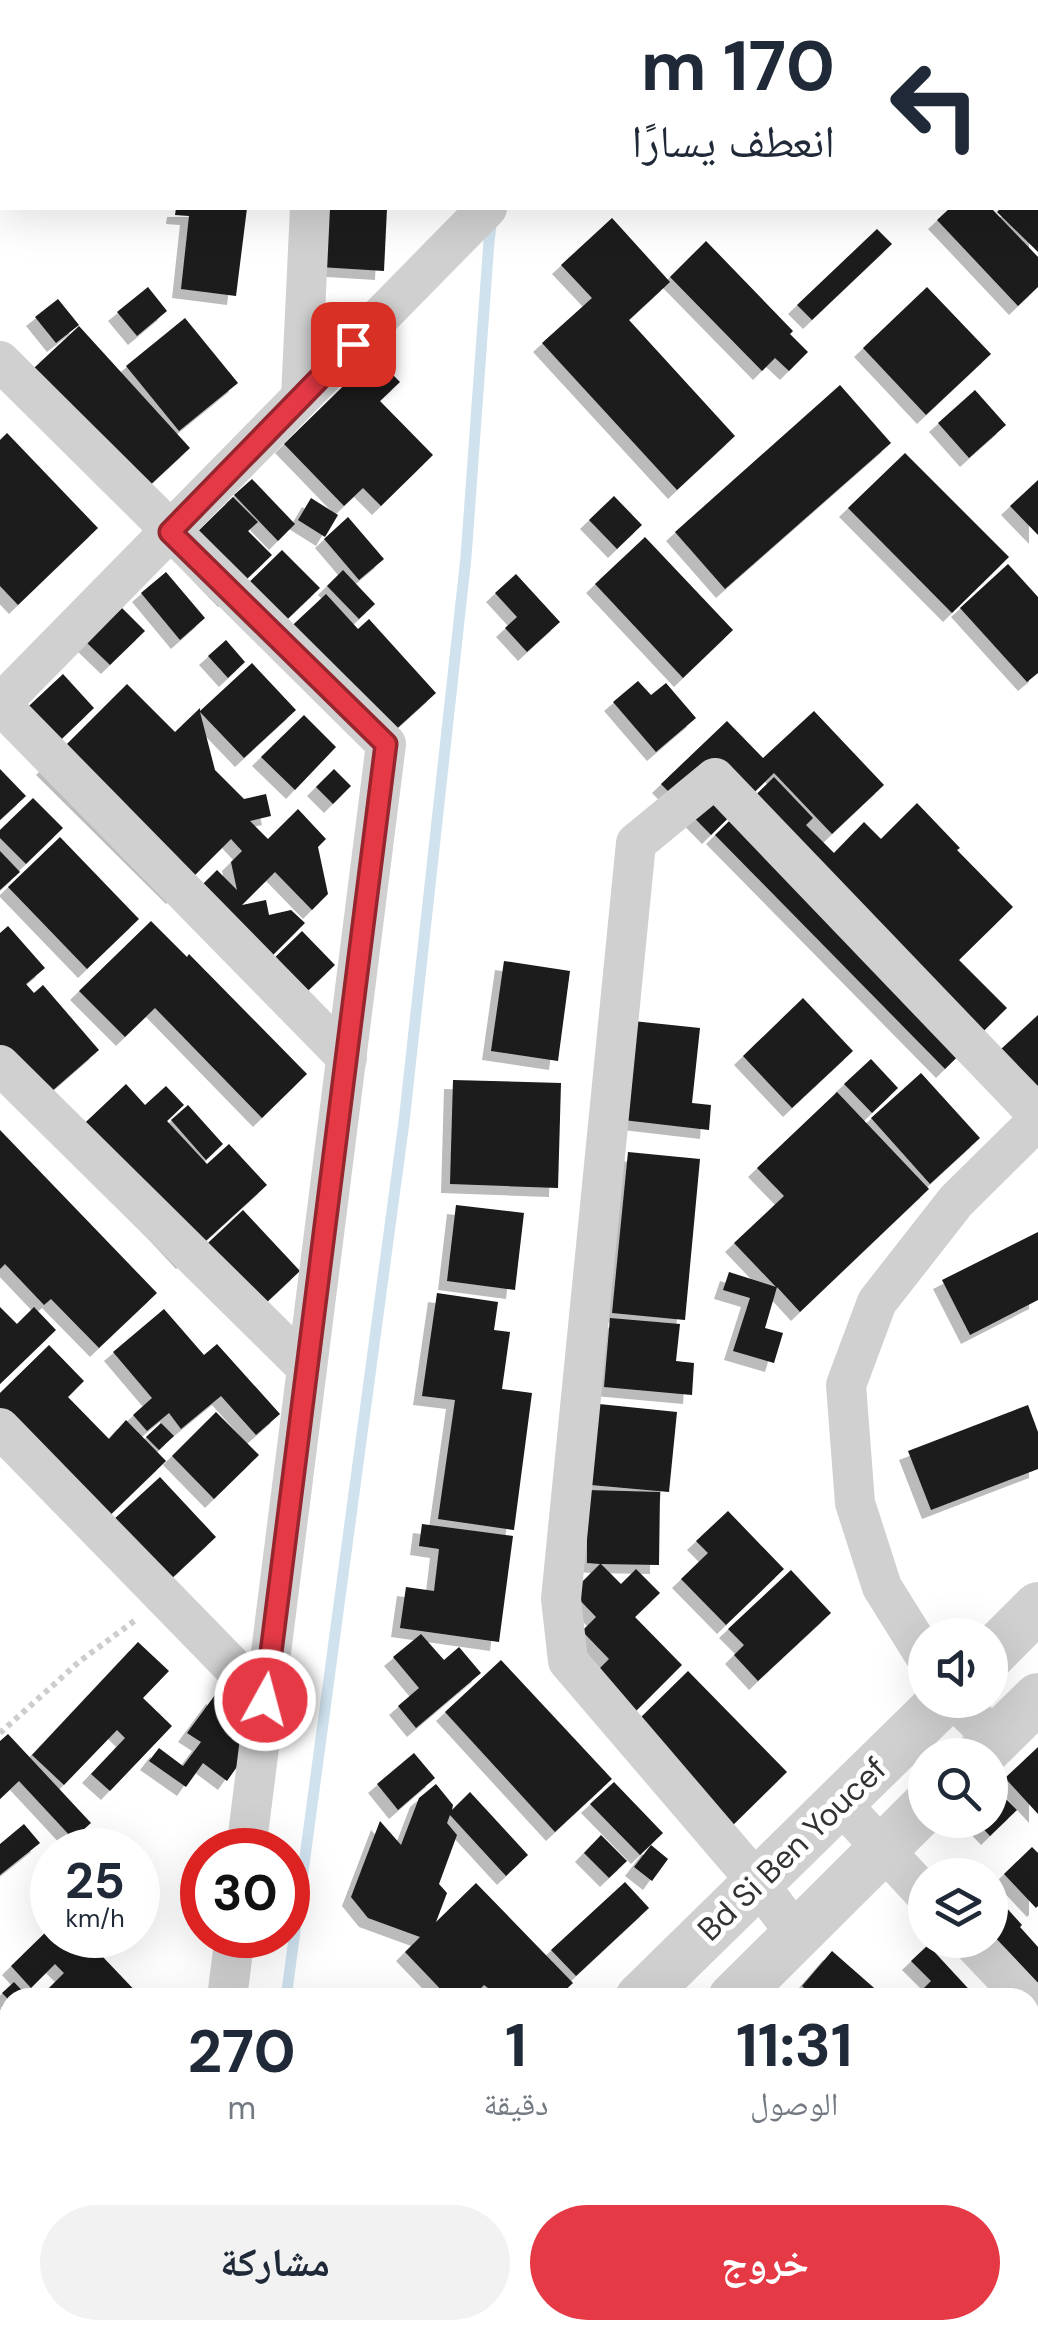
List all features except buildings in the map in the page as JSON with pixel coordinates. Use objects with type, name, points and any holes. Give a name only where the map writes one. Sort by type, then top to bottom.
[{"type":"street","points":[[301,398],[310,210]]},
{"type":"street","points":[[347,1058],[0,704],[484,210]]},
{"type":"street","points":[[0,361],[386,744],[249,1828]]},
{"type":"street","points":[[796,1934],[758,1882],[568,1661],[562,1599],[636,843],[715,778],[1038,1118],[956,1201],[877,1302],[846,1384],[855,1503],[882,1587],[908,1629]]},
{"type":"street","points":[[0,1066],[307,1368]]},
{"type":"street","points":[[0,1428],[265,1700]]},
{"type":"street","points":[[1008,1637],[1038,1607]]},
{"type":"street","points":[[998,1738],[1038,1698]]},
{"type":"street","name":"Bd Si Ben Youcef","points":[[650,1988],[926,1718]]},
{"type":"street","points":[[840,1803],[908,1876]]},
{"type":"street","name":"Bd Si Ben Youcef","points":[[743,1988],[908,1824]]},
{"type":"street","points":[[228,1988],[232,1958]]},
{"type":"street","points":[[987,1958],[1016,1988]]},
{"type":"path","points":[[0,1733],[80,1661],[166,1598]]},
{"type":"waterway","points":[[287,1988],[404,1122],[466,557],[492,219]]},
{"type":"route","points":[[265,1700],[386,744],[170,532],[353,344]]}]
